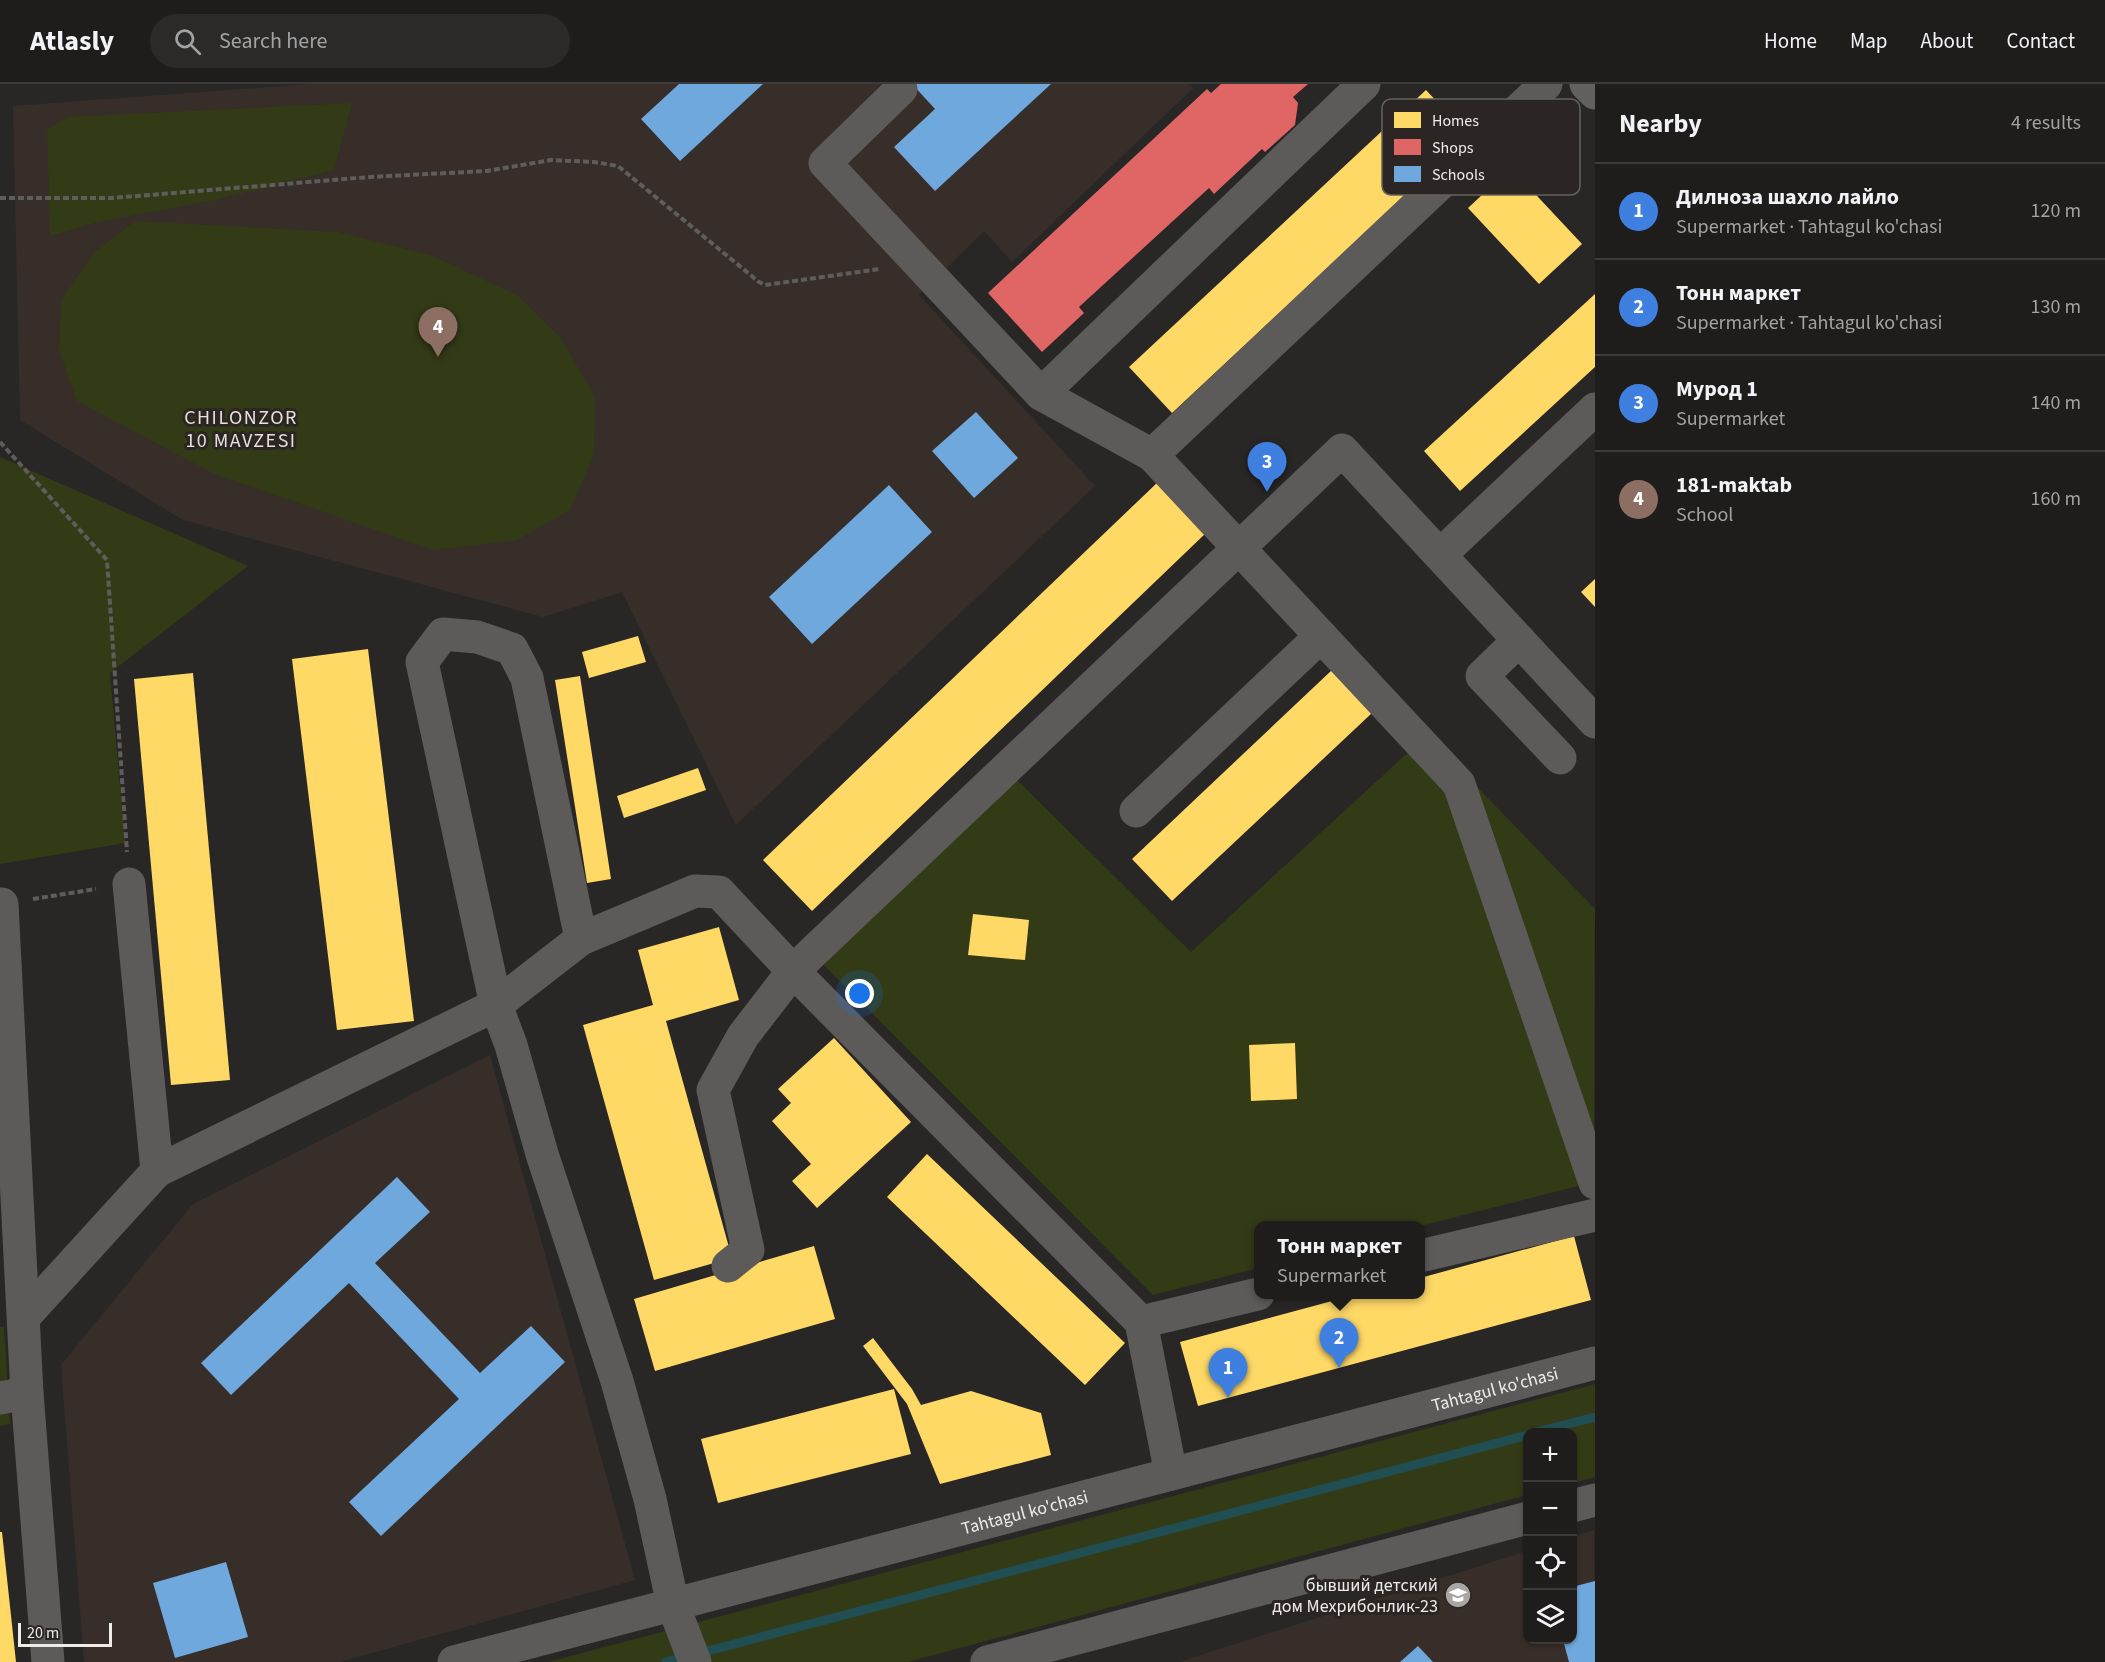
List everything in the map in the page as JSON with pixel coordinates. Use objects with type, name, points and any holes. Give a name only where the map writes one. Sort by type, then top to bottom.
[{"type":"highway","points":[[1586,84],[1595,93]]},
{"type":"street","points":[[1041,394],[1364,84]]},
{"type":"street","points":[[1530,99],[1546,84]]},
{"type":"street","points":[[901,89],[825,163],[1041,394],[1152,455],[1459,784],[1595,1183]]},
{"type":"street","points":[[1152,455],[1428,195]]},
{"type":"street","points":[[1440,555],[1595,409]]},
{"type":"street","points":[[728,1266],[748,1250],[713,1090],[743,1036],[793,971],[1342,450],[1519,640],[1590,706]]},
{"type":"street","points":[[581,939],[528,678],[512,649],[477,637],[443,634],[422,662],[496,1005],[511,1045],[542,1154],[617,1381],[650,1499],[673,1605],[694,1662]]},
{"type":"street","points":[[1136,811],[1322,636]]},
{"type":"street","points":[[1519,640],[1482,676],[1560,758]]},
{"type":"street","points":[[129,884],[157,1171]]},
{"type":"street","points":[[24,1317],[157,1171],[496,1005],[581,939],[695,891],[719,892],[793,971],[1141,1322],[1171,1474]]},
{"type":"street","points":[[2,904],[24,1317],[14,1396],[48,1662]]},
{"type":"street","points":[[1425,1255],[1595,1215]]},
{"type":"street","points":[[1141,1322],[1254,1295]]},
{"type":"street","name":"Tahtagul ko'chasi","points":[[454,1662],[1595,1363]]},
{"type":"street","points":[[1577,1505],[1595,1500]]},
{"type":"street","points":[[987,1662],[1523,1519]]},
{"type":"path","points":[[0,198],[112,198],[370,177],[488,171],[551,160],[594,162],[618,165],[765,285],[919,264]]},
{"type":"path","points":[[0,442],[106,560],[129,884],[2,904]]},
{"type":"shaded area","points":[[310,84],[1189,84],[1193,88],[1012,262],[984,231],[919,295],[1095,486],[736,825],[622,592],[543,617],[183,520],[20,420],[13,106]]},
{"type":"shaded area","points":[[490,1055],[635,1580],[339,1662],[84,1662],[61,1365],[193,1204]]},
{"type":"shaded area","name":"бывший детский дом Мехрибонлик-23","points":[[1594,1530],[1595,1662],[1179,1662],[1523,1552],[1523,1644],[1577,1644],[1577,1536]]},
{"type":"green space","points":[[352,103],[334,170],[215,200],[98,222],[50,236],[47,130],[68,117]]},
{"type":"green space","points":[[135,221],[338,232],[433,256],[517,295],[561,338],[595,397],[594,454],[570,510],[517,540],[433,550],[212,473],[77,401],[59,350],[61,300],[94,253]]},
{"type":"green space","points":[[0,457],[248,566],[110,673],[125,843],[0,864]]},
{"type":"green space","points":[[1427,735],[1595,909],[1594,1182],[1425,1225],[1425,1221],[1254,1221],[1254,1269],[1153,1295],[822,963],[1014,777],[1191,952]]},
{"type":"green space","points":[[0,1327],[4,1327],[10,1424],[0,1426]]},
{"type":"green space","points":[[1595,1384],[1595,1477],[1577,1482],[1577,1428],[1523,1428],[1523,1496],[908,1662],[548,1662]]},
{"type":"building: Homes","points":[[1426,90],[1434,99],[1416,99]]},
{"type":"building: Homes","points":[[1382,131],[1382,195],[1406,195],[1172,413],[1129,367]]},
{"type":"building: Homes","points":[[1482,195],[1536,195],[1582,244],[1539,284],[1468,208]]},
{"type":"building: Homes","points":[[1595,294],[1595,367],[1460,491],[1424,451]]},
{"type":"building: Homes","points":[[1159,481],[1207,532],[812,911],[763,860]]},
{"type":"building: Homes","points":[[1595,579],[1595,607],[1581,592]]},
{"type":"building: Homes","points":[[638,636],[646,662],[589,678],[582,652]]},
{"type":"building: Homes","points":[[368,649],[414,1021],[337,1030],[292,659]]},
{"type":"building: Homes","points":[[1332,670],[1372,713],[1172,901],[1132,859]]},
{"type":"building: Homes","points":[[193,673],[230,1080],[171,1085],[134,679]]},
{"type":"building: Homes","points":[[580,676],[611,879],[587,883],[555,680]]},
{"type":"building: Homes","points":[[698,768],[706,790],[624,818],[617,796]]},
{"type":"building: Homes","points":[[973,914],[1029,920],[1025,960],[968,955]]},
{"type":"building: Homes","points":[[719,927],[739,1000],[666,1021],[732,1258],[654,1280],[583,1025],[653,1005],[638,950]]},
{"type":"building: Homes","points":[[834,1038],[911,1122],[817,1208],[792,1181],[811,1164],[772,1121],[791,1103],[778,1089]]},
{"type":"building: Homes","points":[[1295,1043],[1297,1099],[1251,1101],[1249,1045]]},
{"type":"building: Homes","points":[[927,1154],[1125,1343],[1085,1385],[887,1197]]},
{"type":"building: Homes","points":[[1574,1236],[1591,1300],[1198,1406],[1180,1342],[1339,1299],[1425,1299],[1425,1277]]},
{"type":"building: Homes","points":[[814,1246],[835,1319],[655,1371],[634,1299]]},
{"type":"building: Homes","points":[[873,1338],[912,1389],[921,1405],[971,1391],[1041,1413],[1051,1455],[940,1484],[907,1404],[863,1346]]},
{"type":"building: Homes","points":[[894,1389],[911,1454],[718,1503],[701,1439]]},
{"type":"building: Homes","points":[[0,1532],[2,1532],[16,1662],[0,1662]]},
{"type":"building: Shops","points":[[1221,84],[1308,84],[1293,97],[1298,103],[1295,125],[1265,152],[1262,149],[1214,194],[1209,188],[1079,307],[1084,313],[1042,352],[988,293],[1207,89],[1211,93]]},
{"type":"building: Schools","points":[[679,84],[763,84],[680,161],[641,119]]},
{"type":"building: Schools","points":[[912,84],[1051,84],[935,191],[894,147],[935,109]]},
{"type":"building: Schools","points":[[976,412],[1018,458],[974,498],[932,451]]},
{"type":"building: Schools","points":[[889,485],[932,532],[812,644],[769,597]]},
{"type":"building: Schools","points":[[397,1177],[430,1212],[375,1263],[480,1373],[531,1326],[565,1362],[381,1536],[349,1502],[459,1399],[349,1283],[231,1395],[201,1363]]},
{"type":"building: Schools","points":[[226,1562],[248,1637],[175,1658],[153,1583]]},
{"type":"building: Schools","points":[[1595,1581],[1595,1662],[1569,1662],[1564,1644],[1577,1644],[1577,1586]]},
{"type":"building: Schools","points":[[1418,1646],[1433,1662],[1400,1662]]},
{"type":"waterway","points":[[1552,1428],[1595,1417]]},
{"type":"waterway","points":[[666,1662],[1523,1436]]},
{"type":"place","name":"181-maktab","points":[[438,357]]},
{"type":"place","name":"Мурод 1","points":[[1267,492]]},
{"type":"place","name":"Тонн маркет","points":[[1339,1368]]},
{"type":"place","name":"Дилноза шахло лайло","points":[[1228,1398]]},
{"type":"place","name":"бывший детский дом Мехрибонлик-23","points":[[1458,1595]]},
{"type":"district","name":"CHILONZOR 10 MAVZESI","points":[[241,428]]}]
